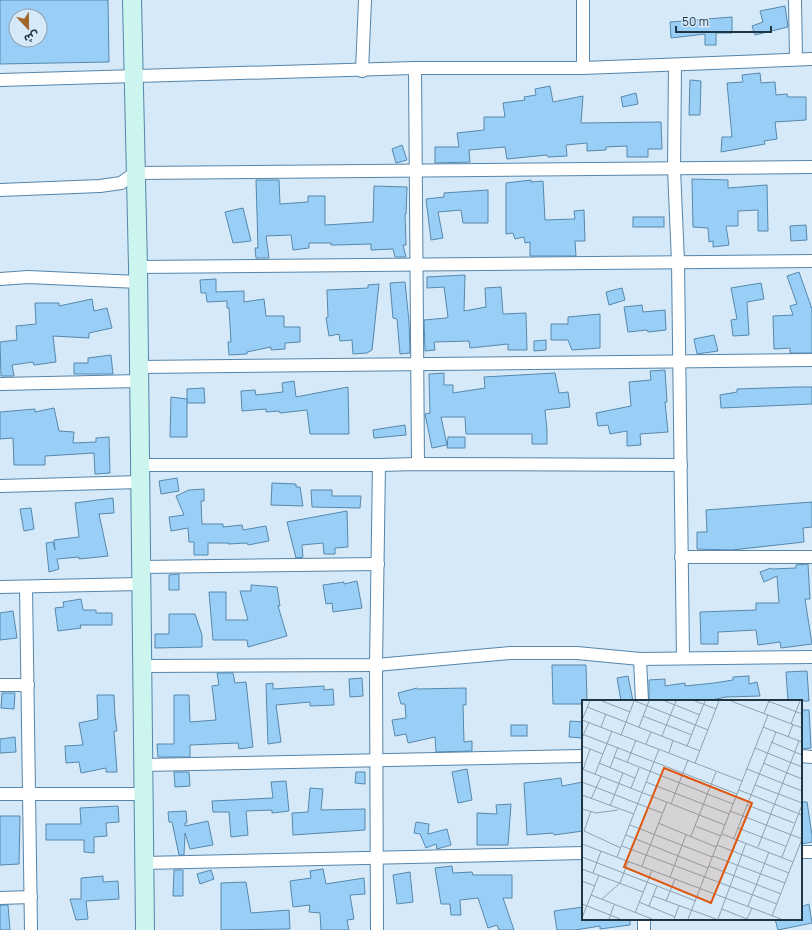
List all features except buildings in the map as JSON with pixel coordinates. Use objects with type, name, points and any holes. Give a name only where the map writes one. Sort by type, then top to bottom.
[{"type":"street","points":[[132,0],[138,275],[145,930]]},
{"type":"street","points":[[362,71],[365,0]]},
{"type":"street","points":[[583,0],[583,68]]},
{"type":"street","points":[[795,0],[796,59]]},
{"type":"street","points":[[0,80],[133,78],[415,68],[583,68],[812,59]]},
{"type":"street","points":[[675,65],[674,169],[678,262],[682,658]]},
{"type":"street","points":[[415,68],[418,464]]},
{"type":"street","points":[[0,190],[100,186],[122,183],[135,173],[812,167]]},
{"type":"street","points":[[0,279],[416,264],[812,261]]},
{"type":"street","points":[[0,384],[139,374],[418,363],[812,360]]},
{"type":"street","points":[[0,486],[140,474],[380,465],[681,465]]},
{"type":"street","points":[[377,930],[378,859],[376,665],[380,465]]},
{"type":"street","points":[[682,557],[812,557]]},
{"type":"street","points":[[0,587],[26,587],[141,575],[378,564]]},
{"type":"street","points":[[26,587],[31,930]]},
{"type":"street","points":[[142,666],[376,665],[511,653],[577,653],[640,659],[812,657]]},
{"type":"street","points":[[640,659],[642,700]]},
{"type":"street","points":[[0,685],[28,685]]},
{"type":"street","points":[[143,765],[582,756]]},
{"type":"street","points":[[0,794],[143,794]]},
{"type":"street","points":[[144,863],[378,859],[582,853]]},
{"type":"street","points":[[0,898],[31,897]]}]
